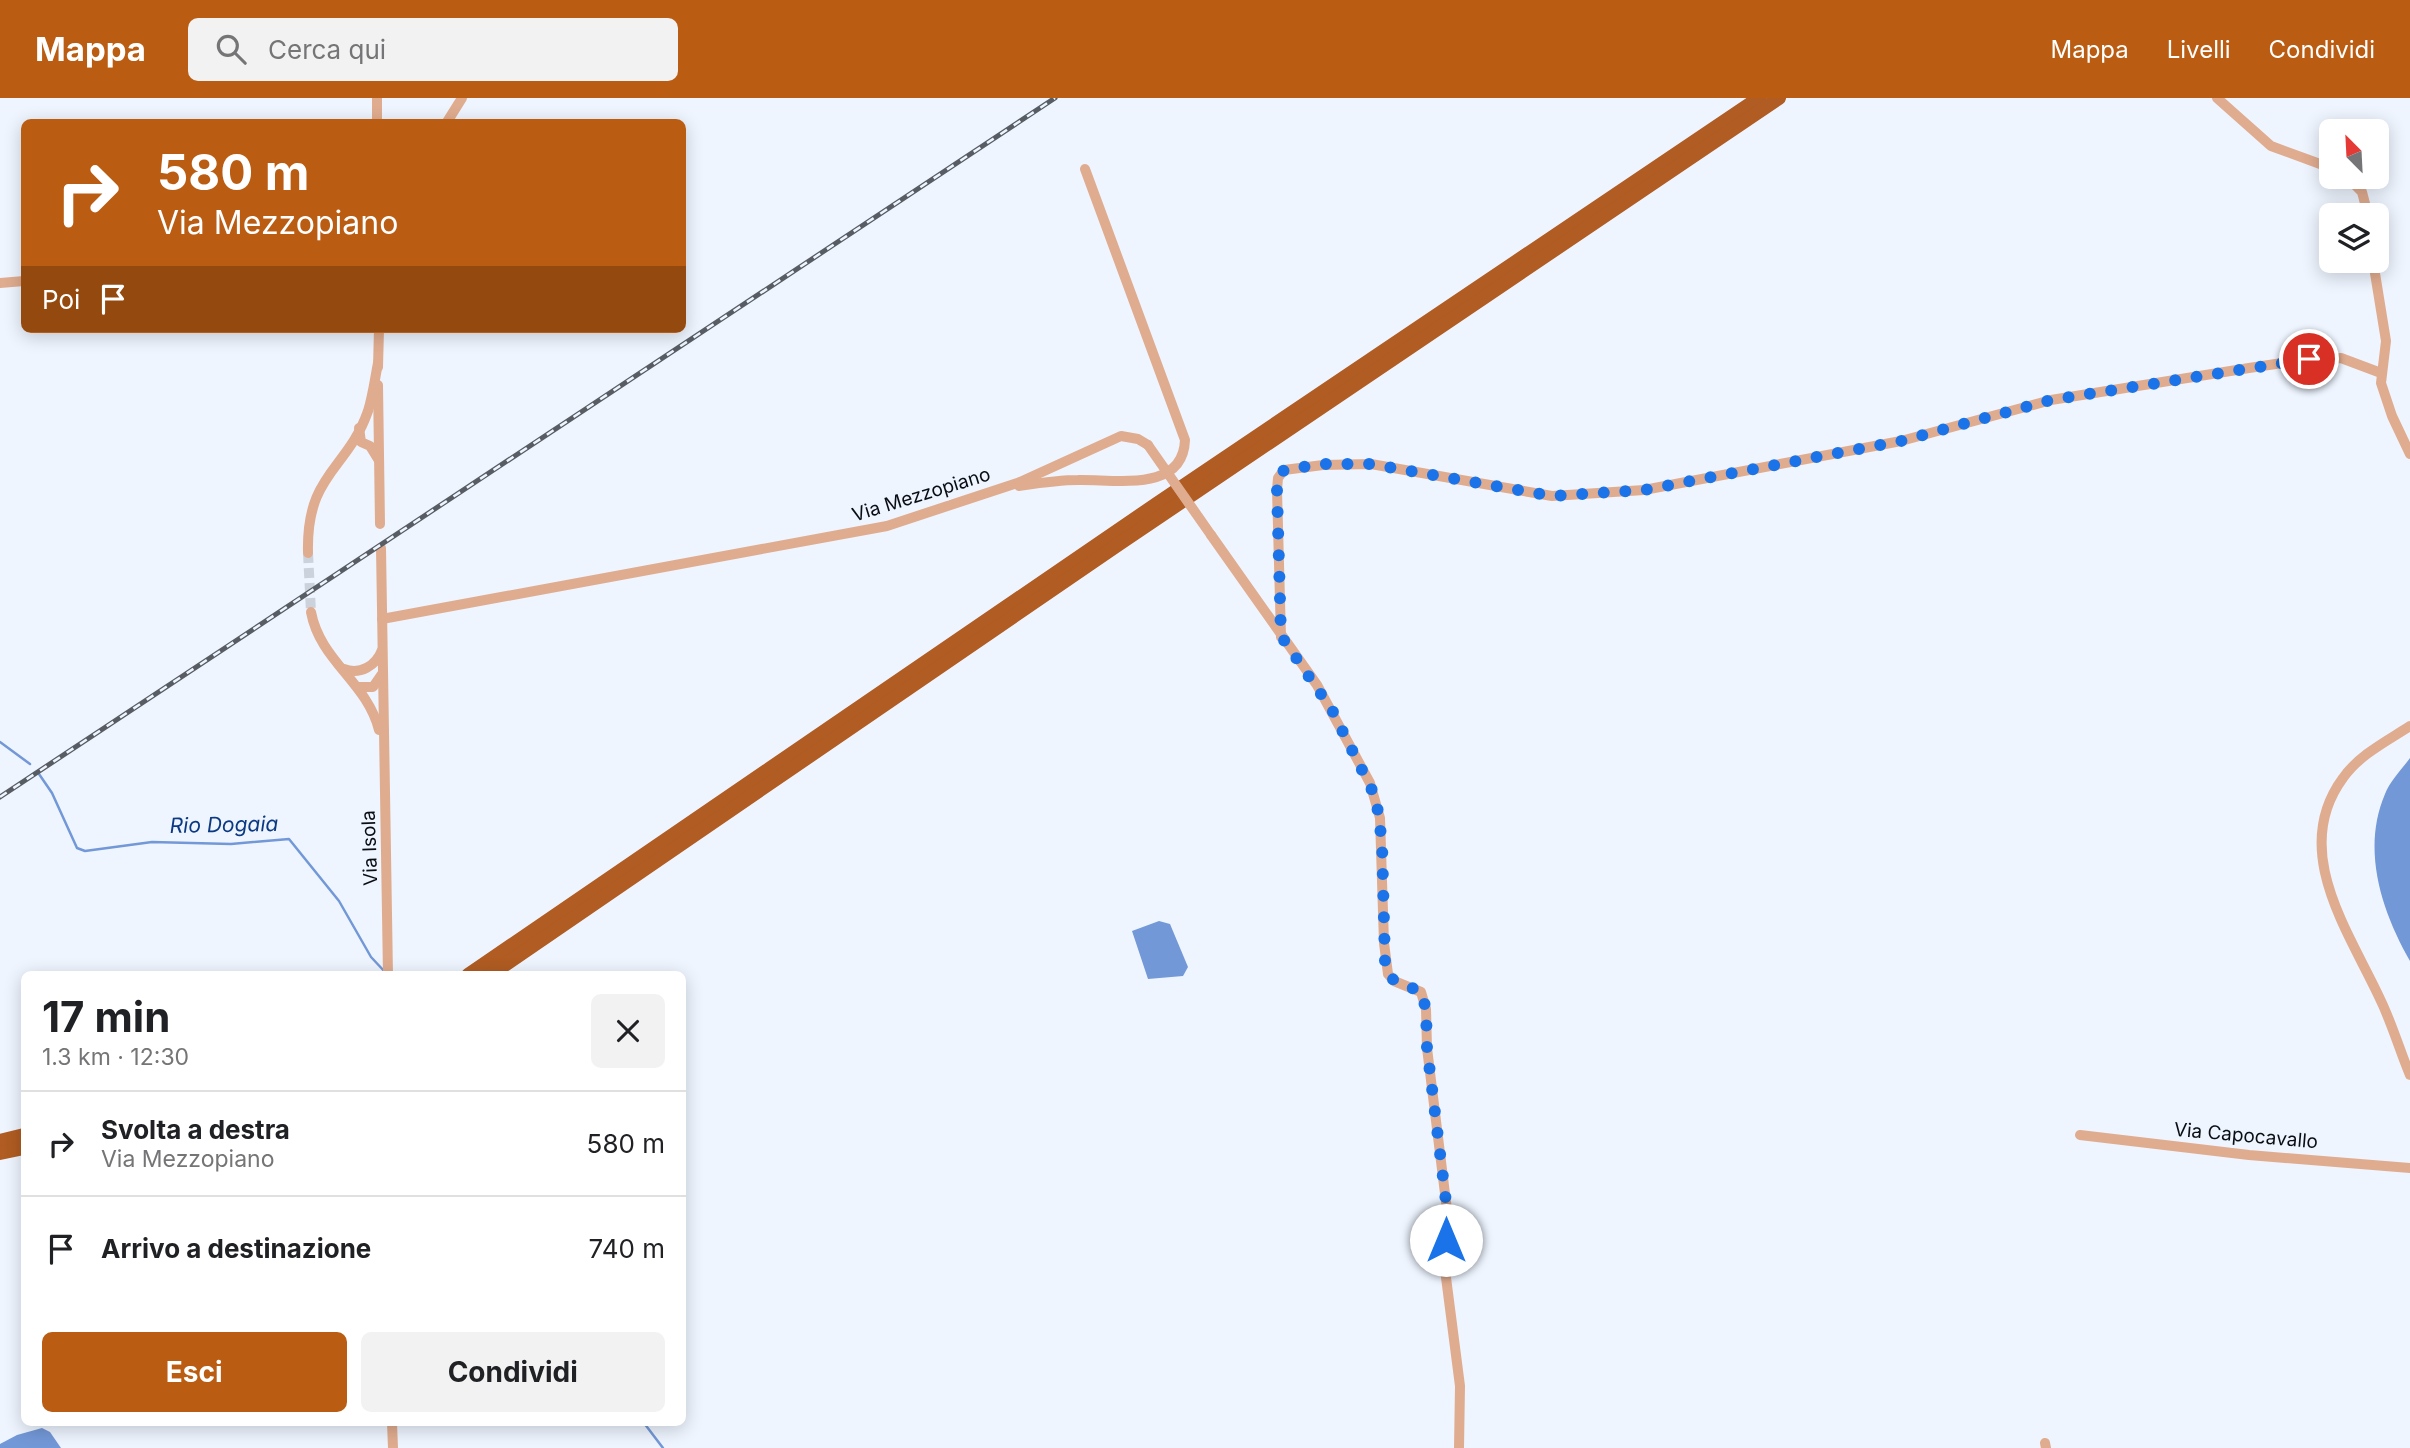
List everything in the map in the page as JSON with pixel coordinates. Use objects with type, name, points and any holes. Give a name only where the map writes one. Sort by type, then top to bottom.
[{"type":"highway","points":[[474,971],[1147,510],[1759,98]]},
{"type":"highway","points":[[496,971],[1130,536],[1779,98]]},
{"type":"highway","points":[[0,1140],[21,1136]]},
{"type":"highway","points":[[0,1153],[21,1149]]},
{"type":"street","points":[[377,98],[377,119]]},
{"type":"street","points":[[449,119],[462,98]]},
{"type":"street","points":[[2217,98],[2270,146],[2319,164]]},
{"type":"street","points":[[998,489],[1058,480],[1152,478],[1172,471],[1185,455],[1185,440],[1085,169]]},
{"type":"street","points":[[2375,273],[2386,341],[2381,373],[2384,393],[2410,454]]},
{"type":"street","points":[[0,283],[21,281]]},
{"type":"street","points":[[373,442],[379,333]]},
{"type":"street","points":[[1281,636],[1277,490],[1278,478],[1284,470],[1291,468],[1371,464],[1552,496],[1631,491],[1901,441],[2051,400],[2249,368],[2309,359],[2342,358],[2381,373]]},
{"type":"street","points":[[308,553],[310,510],[317,492],[368,412],[378,363]]},
{"type":"street","points":[[359,428],[373,425],[373,442],[379,463],[380,524]]},
{"type":"street","points":[[359,428],[360,439],[373,442]]},
{"type":"street","name":"Via Mezzopiano","points":[[382,619],[887,526],[998,489],[1121,436],[1138,439],[1148,445],[1332,710],[1373,790],[1380,818],[1384,943],[1388,974],[1394,981],[1416,988],[1423,996],[1448,1218],[1444,1262],[1460,1386],[1459,1448]]},
{"type":"street","points":[[339,458],[358,446],[373,442]]},
{"type":"street","points":[[376,669],[359,677],[359,687],[373,687],[382,648],[381,548]]},
{"type":"street","name":"Via Isola","points":[[311,612],[318,639],[337,665],[359,687],[372,708],[382,753]]},
{"type":"street","points":[[337,665],[354,672],[376,669]]},
{"type":"street","name":"Via Isola","points":[[376,669],[382,753],[388,971]]},
{"type":"street","points":[[2410,726],[2362,758],[2344,776],[2325,815],[2322,841],[2323,864],[2340,923],[2382,1002],[2410,1075]]},
{"type":"street","name":"Via Capocavallo","points":[[2080,1135],[2249,1155],[2410,1168]]},
{"type":"street","points":[[392,1426],[393,1448]]},
{"type":"water","points":[[2410,758],[2410,961],[2383,901],[2375,859],[2375,837],[2385,794]]},
{"type":"water","points":[[1159,921],[1170,924],[1188,967],[1183,976],[1148,979],[1132,931]]},
{"type":"water","points":[[42,1428],[50,1432],[61,1448],[0,1448],[0,1444],[17,1435]]},
{"type":"waterway","name":"Rio Dogaia","points":[[0,742],[30,764]]},
{"type":"waterway","name":"Rio Dogaia","points":[[39,774],[52,793],[77,848],[85,851],[152,842],[231,844],[289,839],[339,901],[371,957],[384,971]]},
{"type":"waterway","name":"Rio Dogaia","points":[[646,1426],[663,1448]]},
{"type":"tunnel","points":[[308,553],[311,612]]},
{"type":"railway","points":[[0,797],[1055,98]]},
{"type":"route","points":[[1446,1240],[1448,1218],[1427,1048],[1426,1009],[1421,992],[1390,978],[1385,961],[1382,842],[1376,798],[1332,710],[1281,636],[1277,490],[1278,478],[1284,470],[1323,464],[1371,464],[1552,496],[1644,490],[1901,441],[2051,400],[2309,359]]}]
